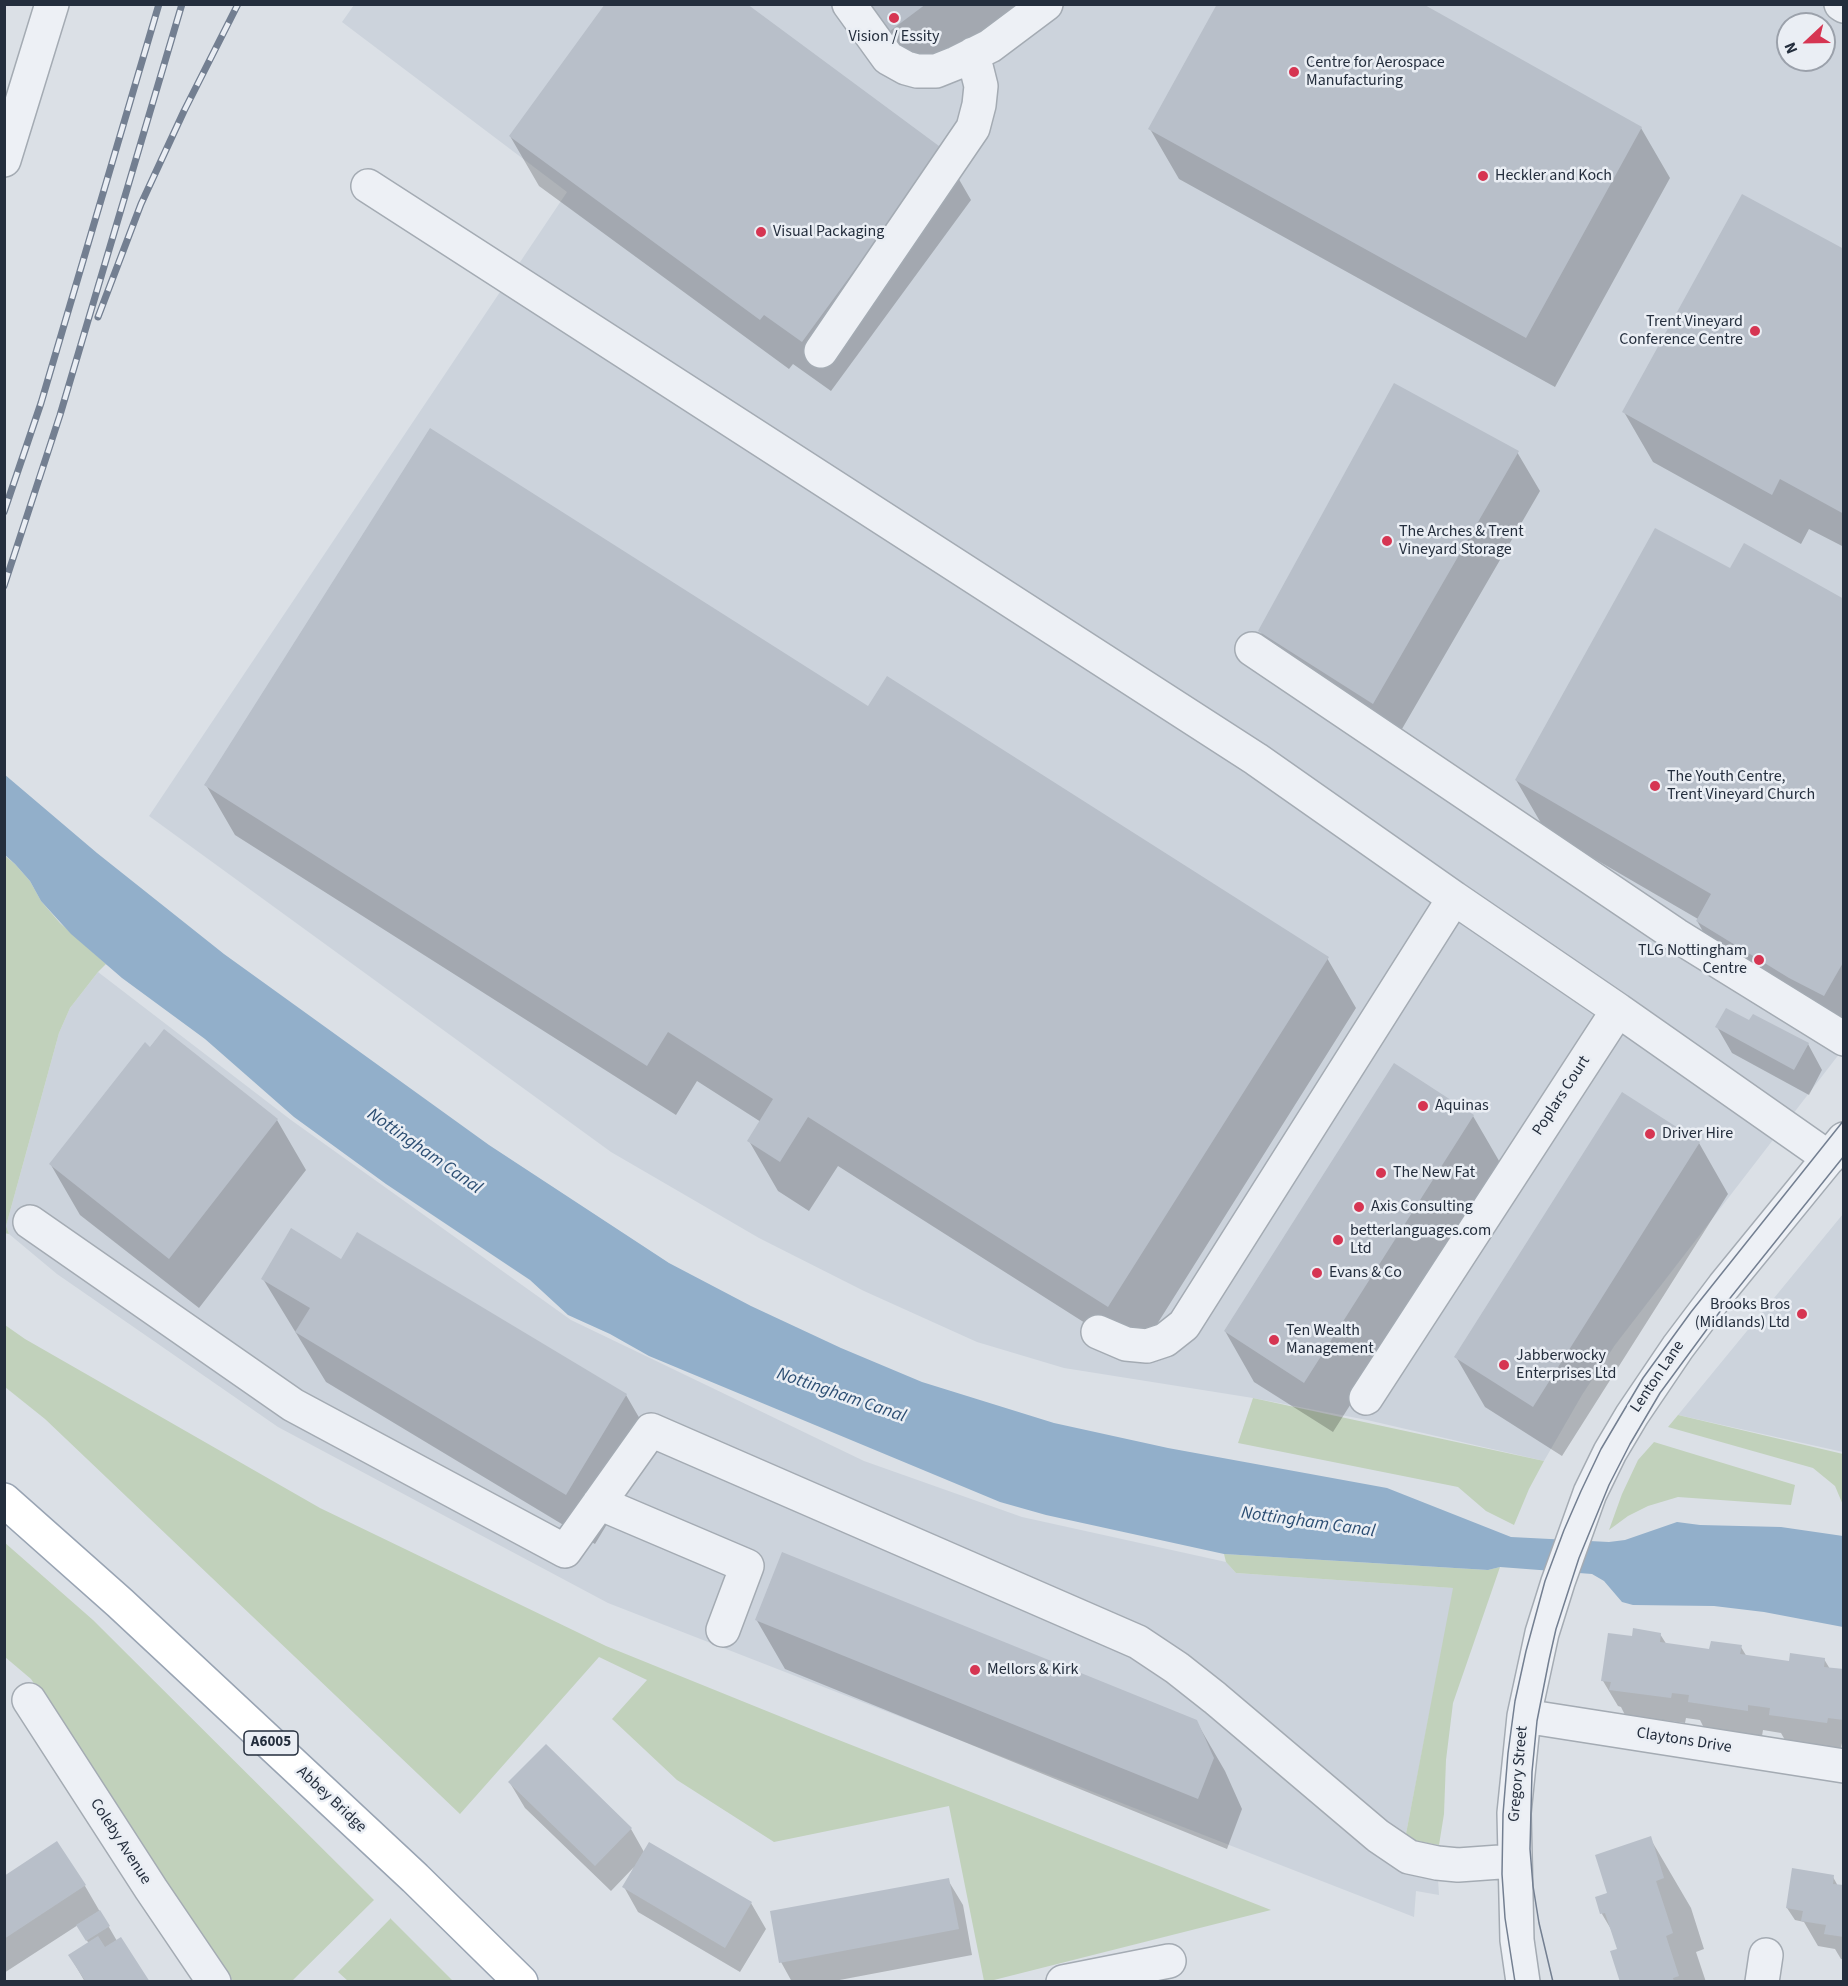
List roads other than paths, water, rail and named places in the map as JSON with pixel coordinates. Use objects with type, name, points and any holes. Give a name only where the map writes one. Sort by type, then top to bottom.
[{"type":"main road","name":"Abbey Bridge","points":[[10,1504],[415,1878],[521,1982]]},
{"type":"street","points":[[4,160],[52,4]]},
{"type":"street","points":[[849,4],[888,58],[917,71],[936,71],[990,46],[1046,4]]},
{"type":"street","points":[[821,351],[973,128],[981,86],[974,54]]},
{"type":"street","points":[[368,186],[1256,759],[1618,1010],[1836,1149]]},
{"type":"street","points":[[1252,649],[1676,935],[1844,1040]]},
{"type":"street","points":[[1098,1332],[1126,1344],[1147,1346],[1165,1340],[1184,1325],[1454,898]]},
{"type":"street","name":"Poplars Court","points":[[1366,1398],[1618,1010]]},
{"type":"street","name":"Lenton Lane","points":[[1558,1582],[1590,1493],[1610,1452],[1632,1415],[1678,1347],[1724,1286],[1836,1149]]},
{"type":"street","points":[[30,1222],[293,1406],[565,1551],[651,1430],[1138,1642],[1177,1668],[1215,1698],[1378,1836],[1409,1857],[1458,1865],[1514,1861]]},
{"type":"street","points":[[599,1503],[747,1566],[723,1629]]},
{"type":"street","name":"Gregory Street","points":[[1524,1978],[1517,1940],[1514,1813],[1524,1716],[1542,1633],[1558,1582]]},
{"type":"street","name":"Coleby Avenue","points":[[29,1700],[144,1879],[214,1982]]},
{"type":"street","name":"Claytons Drive","points":[[1524,1716],[1844,1766]]},
{"type":"street","points":[[1063,1982],[1168,1961]]},
{"type":"water","name":"Nottingham Canal","points":[[4,774],[97,853],[224,954],[489,1145],[669,1263],[751,1306],[841,1348],[922,1382],[1054,1423],[1168,1448],[1387,1488],[1511,1537],[1609,1542],[1625,1540],[1677,1522],[1700,1525],[1781,1527],[1843,1536],[1843,1627],[1764,1612],[1714,1606],[1633,1605],[1622,1602],[1604,1581],[1592,1574],[1500,1567],[1488,1570],[1224,1554],[1046,1515],[1000,1502],[649,1356],[610,1334],[568,1315],[530,1280],[386,1184],[294,1117],[205,1039],[122,978],[71,934],[41,901],[30,881],[5,855]]},
{"type":"tram line","points":[[1515,1982],[1505,1918],[1502,1874],[1503,1814],[1508,1753],[1515,1701],[1526,1651],[1545,1581],[1564,1530],[1601,1449],[1643,1378],[1691,1312],[1844,1120]]},
{"type":"tram line","points":[[1553,1982],[1533,1886],[1530,1849],[1532,1772],[1537,1721],[1549,1660],[1556,1629],[1579,1558],[1609,1485],[1660,1393],[1727,1302],[1844,1156]]},
{"type":"railway","points":[[4,512],[41,403],[159,4]]},
{"type":"railway","points":[[4,586],[60,415],[182,4]]},
{"type":"railway","points":[[98,317],[141,204],[184,111],[238,4]]},
{"type":"place","name":"Vision / Essity","points":[[894,18]]},
{"type":"place","name":"Centre for Aerospace Manufacturing","points":[[1294,72]]},
{"type":"place","name":"Heckler and Koch","points":[[1483,176]]},
{"type":"place","name":"Visual Packaging","points":[[761,232]]},
{"type":"place","name":"Trent Vineyard Conference Centre","points":[[1755,331]]},
{"type":"place","name":"The Arches & Trent Vineyard Storage","points":[[1387,541]]},
{"type":"place","name":"The Youth Centre, Trent Vineyard Church","points":[[1655,786]]},
{"type":"place","name":"TLG Nottingham Centre","points":[[1759,960]]},
{"type":"place","name":"Aquinas","points":[[1423,1106]]},
{"type":"place","name":"Driver Hire","points":[[1650,1134]]},
{"type":"place","name":"The New Fat","points":[[1381,1173]]},
{"type":"place","name":"Axis Consulting","points":[[1359,1207]]},
{"type":"place","name":"betterlanguages.com Ltd","points":[[1338,1240]]},
{"type":"place","name":"Evans & Co","points":[[1317,1273]]},
{"type":"place","name":"Brooks Bros (Midlands) Ltd","points":[[1802,1314]]},
{"type":"place","name":"Ten Wealth Management","points":[[1274,1340]]},
{"type":"place","name":"Jabberwocky Enterprises Ltd","points":[[1504,1365]]},
{"type":"place","name":"Mellors & Kirk","points":[[975,1670]]}]
